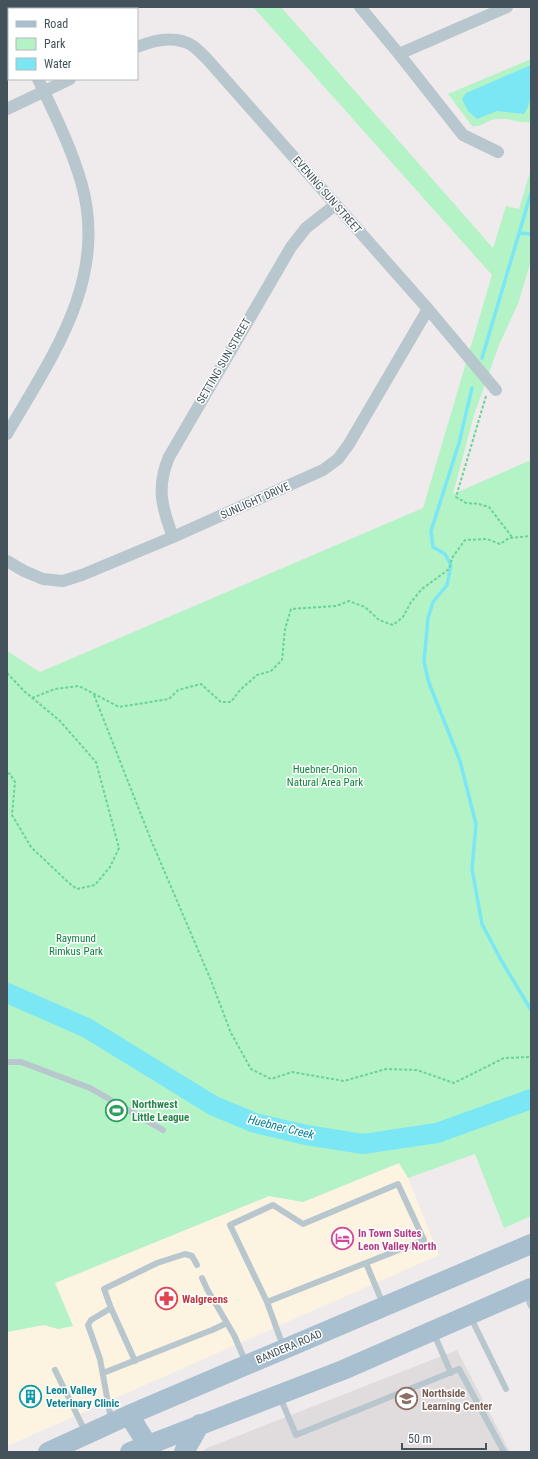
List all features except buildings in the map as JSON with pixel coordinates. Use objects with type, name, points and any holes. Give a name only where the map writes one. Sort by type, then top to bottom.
[{"type":"main road","name":"BANDERA ROAD","points":[[48,1452],[120,1419],[531,1244]]},
{"type":"main road","points":[[120,1419],[143,1450],[200,1424],[343,1370],[470,1314],[529,1295]]},
{"type":"main road","points":[[184,1452],[200,1424]]},
{"type":"street","points":[[360,7],[399,54],[462,135],[498,152]]},
{"type":"street","points":[[399,54],[507,7]]},
{"type":"street","name":"EVENING SUN STREET","points":[[138,48],[152,41],[173,40],[194,47],[207,59],[428,309],[493,386]]},
{"type":"street","points":[[7,434],[62,338],[80,294],[88,251],[87,215],[82,186],[73,156],[38,80]]},
{"type":"street","points":[[7,108],[68,80]]},
{"type":"street","name":"SETTING SUN STREET","points":[[173,537],[165,517],[160,494],[161,479],[169,457],[291,247],[306,228],[335,205]]},
{"type":"street","name":"SUNLIGHT DRIVE","points":[[7,561],[24,571],[43,579],[63,581],[82,575],[173,537],[313,476],[338,459],[349,444],[428,309]]},
{"type":"lane","points":[[7,1062],[21,1062],[90,1088],[163,1130]]},
{"type":"lane","points":[[267,1302],[424,1240],[398,1184],[302,1224],[273,1205],[230,1225],[267,1302],[284,1349]]},
{"type":"lane","points":[[135,1361],[104,1289],[157,1263],[185,1254],[192,1256],[197,1265]]},
{"type":"lane","points":[[366,1263],[384,1306]]},
{"type":"lane","points":[[202,1278],[234,1335],[246,1365]]},
{"type":"lane","points":[[111,1308],[91,1320],[88,1324],[100,1359],[103,1373],[120,1419]]},
{"type":"lane","points":[[470,1314],[506,1389]]},
{"type":"lane","points":[[103,1373],[212,1330],[227,1322]]},
{"type":"lane","points":[[432,1331],[451,1372]]},
{"type":"lane","points":[[279,1394],[296,1435],[459,1369],[504,1452]]},
{"type":"lane","points":[[54,1370],[86,1434]]},
{"type":"path","points":[[493,386],[456,497],[466,503],[479,504],[489,507],[512,537]]},
{"type":"path","points":[[32,698],[55,689],[79,686],[119,707],[169,699],[178,690],[201,684],[221,702],[231,702],[240,690],[256,675],[271,671],[282,660],[285,629],[292,609],[336,606],[349,601],[365,607],[379,620],[393,625],[403,617],[411,602],[422,590],[449,569],[452,558],[465,540],[488,539],[500,544],[512,537],[531,536]]},
{"type":"path","points":[[7,673],[32,698],[60,721],[96,762],[119,848],[110,867],[95,885],[77,889],[31,848],[12,815],[15,782],[10,774],[7,774]]},
{"type":"path","points":[[94,695],[151,840],[210,978],[231,1033],[251,1069],[272,1079],[292,1072],[344,1081],[386,1069],[417,1070],[454,1083],[504,1058],[531,1057]]},
{"type":"shaded area","points":[[399,1163],[408,1178],[439,1255],[7,1446],[7,1332],[44,1325],[58,1329],[73,1326],[55,1283],[269,1196],[303,1202]]},
{"type":"shaded area","name":"Northside Learning Center","points":[[457,1350],[510,1452],[202,1452],[207,1448]]},
{"type":"green space","name":"Huebner-Onion Natural Area Park","points":[[253,7],[281,7],[493,248],[506,206],[519,209],[531,169],[531,261],[518,304],[499,345],[474,415],[453,494],[531,460],[531,1216],[504,1228],[475,1154],[408,1178],[399,1163],[303,1202],[269,1196],[55,1283],[73,1326],[58,1329],[44,1325],[7,1332],[7,651],[40,672],[423,508],[492,275]]},
{"type":"green space","points":[[531,59],[531,122],[501,119],[493,120],[478,126],[472,126],[448,94]]},
{"type":"water","points":[[531,65],[531,97],[524,114],[497,111],[477,119],[468,111],[462,99],[466,93]]},
{"type":"waterway","points":[[482,358],[531,193]]},
{"type":"waterway","points":[[520,233],[531,234]]},
{"type":"waterway","points":[[472,388],[459,443],[431,531],[433,547],[445,554],[451,565],[447,585],[433,602],[428,618],[424,662],[429,683],[460,761],[476,824],[472,869],[482,924],[501,960],[531,1010]]},
{"type":"waterway","name":"Huebner Creek","points":[[7,993],[87,1028],[214,1106],[255,1123],[306,1135],[363,1144],[437,1133],[531,1099]]},
{"type":"place","name":"Northwest Little League","points":[[117,1110]]},
{"type":"place","name":"In Town Suites Leon Valley North","points":[[343,1239]]},
{"type":"place","name":"Walgreens","points":[[166,1299]]},
{"type":"place","name":"Leon Valley Veterinary Clinic","points":[[31,1396]]},
{"type":"place","name":"Northside Learning Center","points":[[407,1399]]},
{"type":"park label","name":"Raymund Rimkus Park","points":[[76,944]]}]
